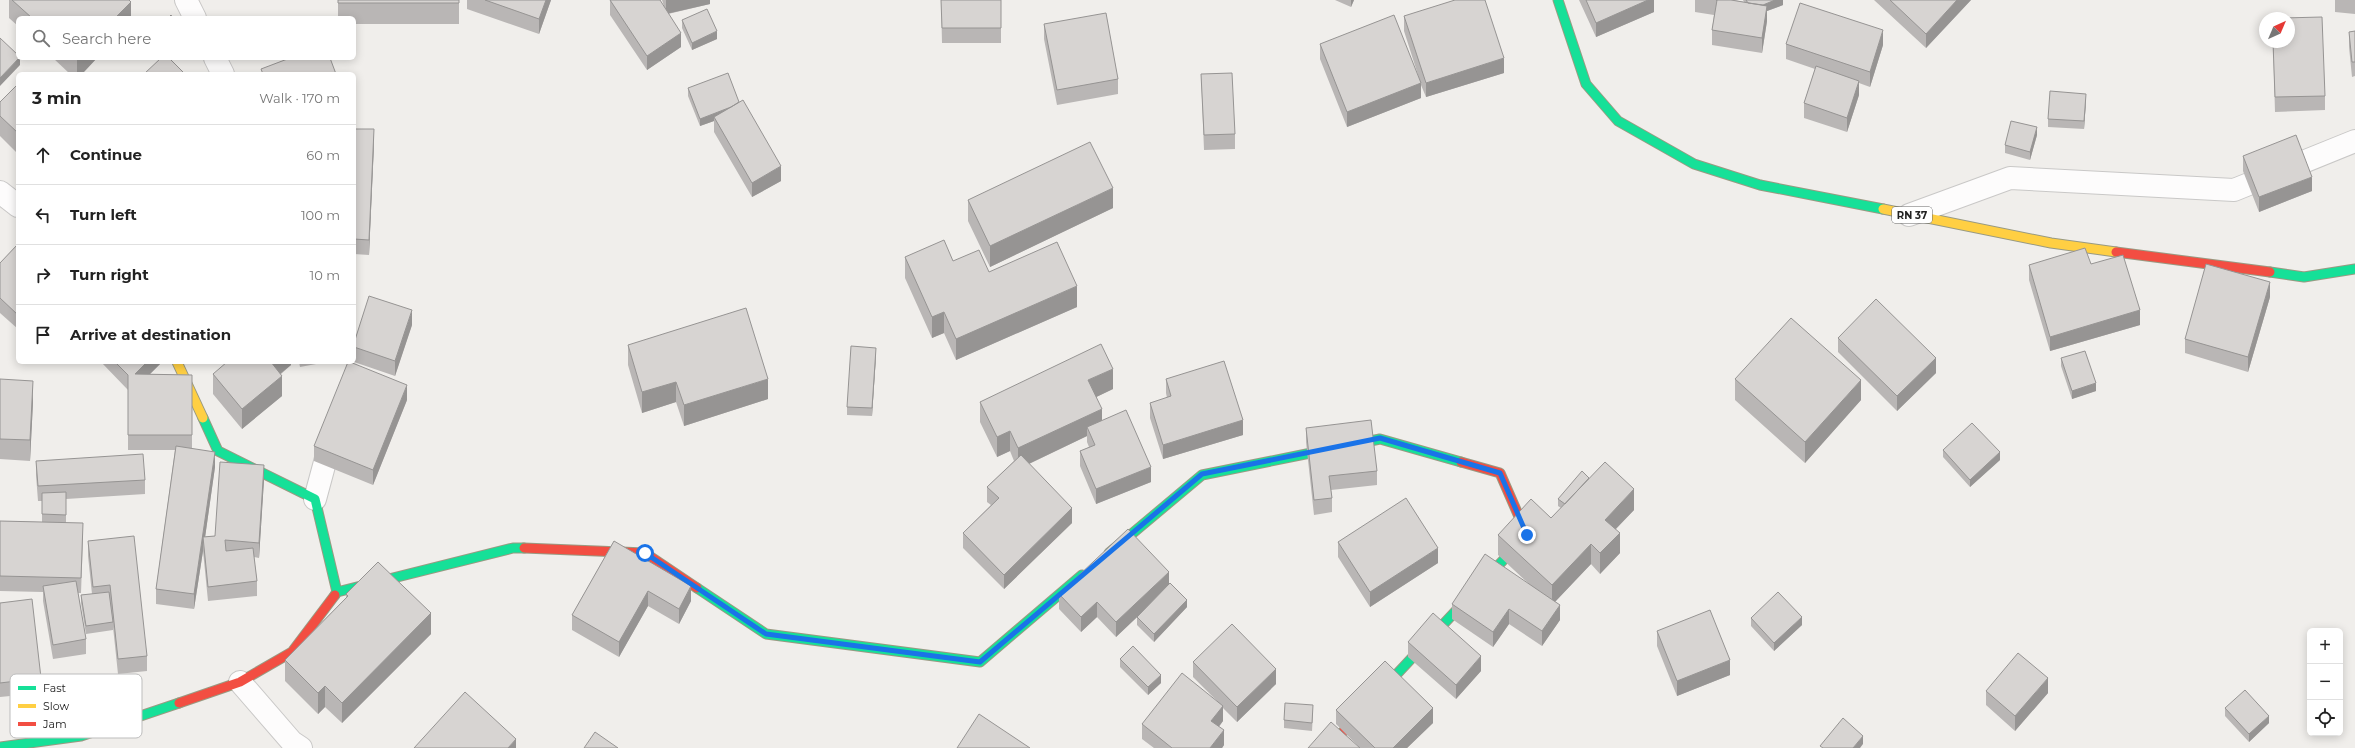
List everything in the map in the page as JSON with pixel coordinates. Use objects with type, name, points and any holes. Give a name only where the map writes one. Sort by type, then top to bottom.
[{"type":"street","points":[[186,0],[194,16]]},
{"type":"street","name":"RN 37","points":[[1558,0],[1586,84],[1618,121],[1694,164],[1760,185],[2051,243],[2304,277],[2355,269]]},
{"type":"street","points":[[216,60],[222,72]]},
{"type":"street","points":[[1909,215],[2010,178],[2234,190],[2355,141]]},
{"type":"street","points":[[0,192],[16,204]]},
{"type":"street","points":[[178,364],[218,451],[315,499]]},
{"type":"street","points":[[337,418],[315,499],[338,592]]},
{"type":"street","points":[[1100,561],[1202,474],[1380,438],[1500,473],[1527,535],[1328,748]]},
{"type":"street","points":[[142,715],[240,682],[292,652],[338,592],[513,548],[645,553],[766,634],[980,662],[1088,571]]},
{"type":"street","points":[[240,682],[292,742],[301,748]]},
{"type":"street","points":[[0,747],[66,738]]},
{"type":"building","points":[[12,0],[129,0],[131,2],[117,16],[30,16]]},
{"type":"building","points":[[338,0],[459,0],[459,3],[338,3]]},
{"type":"building","points":[[485,0],[546,0],[539,19]]},
{"type":"building","points":[[610,0],[660,0],[681,33],[647,56]]},
{"type":"building","points":[[941,0],[1001,0],[1001,28],[942,28]]},
{"type":"building","points":[[1455,0],[1485,0],[1504,58],[1426,83],[1404,16]]},
{"type":"building","points":[[1586,0],[1648,0],[1596,23]]},
{"type":"building","points":[[1717,0],[1731,0],[1767,6],[1762,38],[1712,30]]},
{"type":"building","points":[[1746,0],[1775,0],[1763,5],[1748,3]]},
{"type":"building","points":[[1890,0],[1957,0],[1926,34]]},
{"type":"building","points":[[1800,3],[1883,30],[1870,72],[1786,44]]},
{"type":"building","points":[[707,9],[717,31],[692,43],[682,20]]},
{"type":"building","points":[[1106,13],[1118,79],[1057,90],[1044,24]]},
{"type":"building","points":[[1394,15],[1421,83],[1347,112],[1320,44]]},
{"type":"building","points":[[2322,17],[2325,96],[2275,97],[2273,48],[2295,48],[2295,18]]},
{"type":"building","points":[[2355,31],[2355,62],[2352,62],[2349,32]]},
{"type":"building","points":[[0,38],[16,53],[17,60],[0,78]]},
{"type":"building","points":[[159,60],[171,60],[183,72],[146,72]]},
{"type":"building","points":[[285,60],[331,60],[335,72],[262,72],[261,69]]},
{"type":"building","points":[[1816,66],[1859,81],[1847,118],[1804,103]]},
{"type":"building","points":[[728,73],[739,102],[731,107],[700,119],[688,88]]},
{"type":"building","points":[[1232,73],[1235,134],[1204,135],[1201,74]]},
{"type":"building","points":[[16,86],[16,131],[0,116],[0,102]]},
{"type":"building","points":[[2050,91],[2086,94],[2084,121],[2048,119]]},
{"type":"building","points":[[743,100],[781,166],[752,183],[714,117]]},
{"type":"building","points":[[2011,121],[2037,127],[2030,152],[2005,145]]},
{"type":"building","points":[[356,129],[374,129],[369,240],[356,239]]},
{"type":"building","points":[[2296,135],[2312,177],[2259,197],[2243,156]]},
{"type":"building","points":[[1090,142],[1113,188],[990,246],[968,200]]},
{"type":"building","points":[[944,240],[953,261],[979,250],[989,272],[1057,242],[1077,286],[956,339],[944,312],[932,317],[905,257]]},
{"type":"building","points":[[16,246],[16,313],[0,298],[0,263]]},
{"type":"building","points":[[2085,248],[2091,264],[2123,255],[2140,310],[2050,337],[2029,265]]},
{"type":"building","points":[[2206,264],[2270,282],[2248,357],[2185,339]]},
{"type":"building","points":[[369,296],[412,310],[395,361],[356,348],[356,337]]},
{"type":"building","points":[[1876,299],[1936,358],[1897,396],[1838,338]]},
{"type":"building","points":[[746,308],[768,379],[684,405],[676,382],[642,392],[628,345]]},
{"type":"building","points":[[1791,318],[1861,380],[1805,442],[1735,379]]},
{"type":"building","points":[[1101,344],[1113,369],[1088,380],[1102,409],[1018,448],[1010,431],[997,437],[980,402]]},
{"type":"building","points":[[851,346],[876,348],[872,408],[847,407]]},
{"type":"building","points":[[2085,351],[2096,383],[2072,391],[2061,358]]},
{"type":"building","points":[[1224,361],[1243,420],[1163,445],[1150,403],[1171,396],[1166,379]]},
{"type":"building","points":[[117,364],[145,364],[135,374],[192,375],[192,435],[128,435],[128,375]]},
{"type":"building","points":[[225,364],[273,364],[282,376],[242,409],[213,374]]},
{"type":"building","points":[[347,364],[355,364],[407,385],[373,470],[314,446]]},
{"type":"building","points":[[0,379],[33,381],[30,440],[0,439]]},
{"type":"building","points":[[1126,410],[1151,467],[1096,489],[1080,451],[1095,445],[1087,427]]},
{"type":"building","points":[[1371,420],[1377,471],[1329,476],[1332,498],[1314,500],[1306,428]]},
{"type":"building","points":[[1972,423],[2000,452],[1970,480],[1943,450]]},
{"type":"building","points":[[176,446],[215,452],[194,594],[156,589]]},
{"type":"building","points":[[143,454],[145,480],[38,486],[36,461]]},
{"type":"building","points":[[1021,455],[1072,508],[1004,575],[963,533],[999,498],[987,487]]},
{"type":"building","points":[[220,462],[264,465],[259,543],[225,540],[226,551],[253,548],[257,581],[208,587],[203,537],[215,536]]},
{"type":"building","points":[[1605,462],[1634,489],[1605,520],[1620,533],[1600,553],[1591,544],[1552,585],[1498,535],[1531,499],[1551,518]]},
{"type":"building","points":[[1582,471],[1589,478],[1565,504],[1558,499]]},
{"type":"building","points":[[66,492],[66,515],[42,514],[42,493]]},
{"type":"building","points":[[1406,498],[1438,548],[1370,592],[1338,542]]},
{"type":"building","points":[[0,521],[83,523],[81,578],[0,576]]},
{"type":"building","points":[[1128,529],[1169,572],[1116,622],[1097,602],[1081,617],[1059,594]]},
{"type":"building","points":[[134,536],[147,656],[118,659],[110,585],[93,587],[88,541]]},
{"type":"building","points":[[614,541],[691,586],[679,609],[648,591],[619,642],[572,615]]},
{"type":"building","points":[[1485,554],[1560,605],[1542,631],[1509,609],[1493,632],[1452,604]]},
{"type":"building","points":[[378,562],[431,613],[342,703],[325,686],[318,693],[285,660],[348,596],[346,594]]},
{"type":"building","points":[[76,581],[86,639],[53,645],[43,586]]},
{"type":"building","points":[[1170,583],[1187,600],[1154,634],[1137,617]]},
{"type":"building","points":[[109,592],[113,622],[86,626],[81,595]]},
{"type":"building","points":[[1778,592],[1802,617],[1774,643],[1751,618]]},
{"type":"building","points":[[32,599],[41,674],[10,674],[10,682],[0,683],[0,603]]},
{"type":"building","points":[[1710,610],[1730,660],[1677,681],[1657,631]]},
{"type":"building","points":[[1433,613],[1481,656],[1456,685],[1408,642]]},
{"type":"building","points":[[1232,624],[1276,669],[1237,707],[1193,662]]},
{"type":"building","points":[[1133,646],[1161,675],[1148,687],[1120,659]]},
{"type":"building","points":[[2018,653],[2048,678],[2015,716],[1986,691]]},
{"type":"building","points":[[1385,661],[1433,708],[1393,748],[1375,748],[1336,710]]},
{"type":"building","points":[[1182,673],[1223,706],[1211,721],[1224,730],[1210,748],[1172,748],[1142,724]]},
{"type":"building","points":[[2245,690],[2269,716],[2249,734],[2225,708]]},
{"type":"building","points":[[465,692],[516,739],[508,748],[414,748]]},
{"type":"building","points":[[1285,703],[1313,705],[1312,723],[1284,720]]},
{"type":"building","points":[[979,714],[1030,748],[957,748]]},
{"type":"building","points":[[1843,718],[1863,736],[1853,748],[1823,748],[1820,746]]},
{"type":"building","points":[[1331,722],[1360,748],[1308,748]]},
{"type":"building","points":[[595,732],[618,748],[584,748]]},
{"type":"traffic: fast","points":[[1558,0],[1586,84],[1618,121],[1694,164],[1760,185],[1883,209]]},
{"type":"traffic: fast","points":[[2270,272],[2304,277],[2355,269]]},
{"type":"traffic: fast","points":[[203,418],[218,451],[315,499],[337,592],[335,595]]},
{"type":"traffic: fast","points":[[1109,553],[1202,475],[1380,439],[1461,462]]},
{"type":"traffic: fast","points":[[337,592],[513,548],[524,548]]},
{"type":"traffic: fast","points":[[1381,691],[1509,554]]},
{"type":"traffic: fast","points":[[697,588],[766,634],[980,662],[1082,575]]},
{"type":"traffic: fast","points":[[142,715],[179,703]]},
{"type":"traffic: fast","points":[[0,747],[66,738]]},
{"type":"traffic: slow","points":[[1883,209],[2051,243],[2116,252]]},
{"type":"traffic: slow","points":[[178,364],[203,418]]},
{"type":"traffic: jam","points":[[2116,252],[2270,272]]},
{"type":"traffic: jam","points":[[1461,462],[1500,473],[1527,535],[1509,554]]},
{"type":"traffic: jam","points":[[524,548],[645,553],[697,588]]},
{"type":"traffic: jam","points":[[179,703],[240,682],[292,652],[335,595]]},
{"type":"traffic: jam","points":[[1328,748],[1381,691]]},
{"type":"route","points":[[645,553],[766,634],[980,662],[1202,474],[1380,438],[1500,473],[1527,535]]}]
